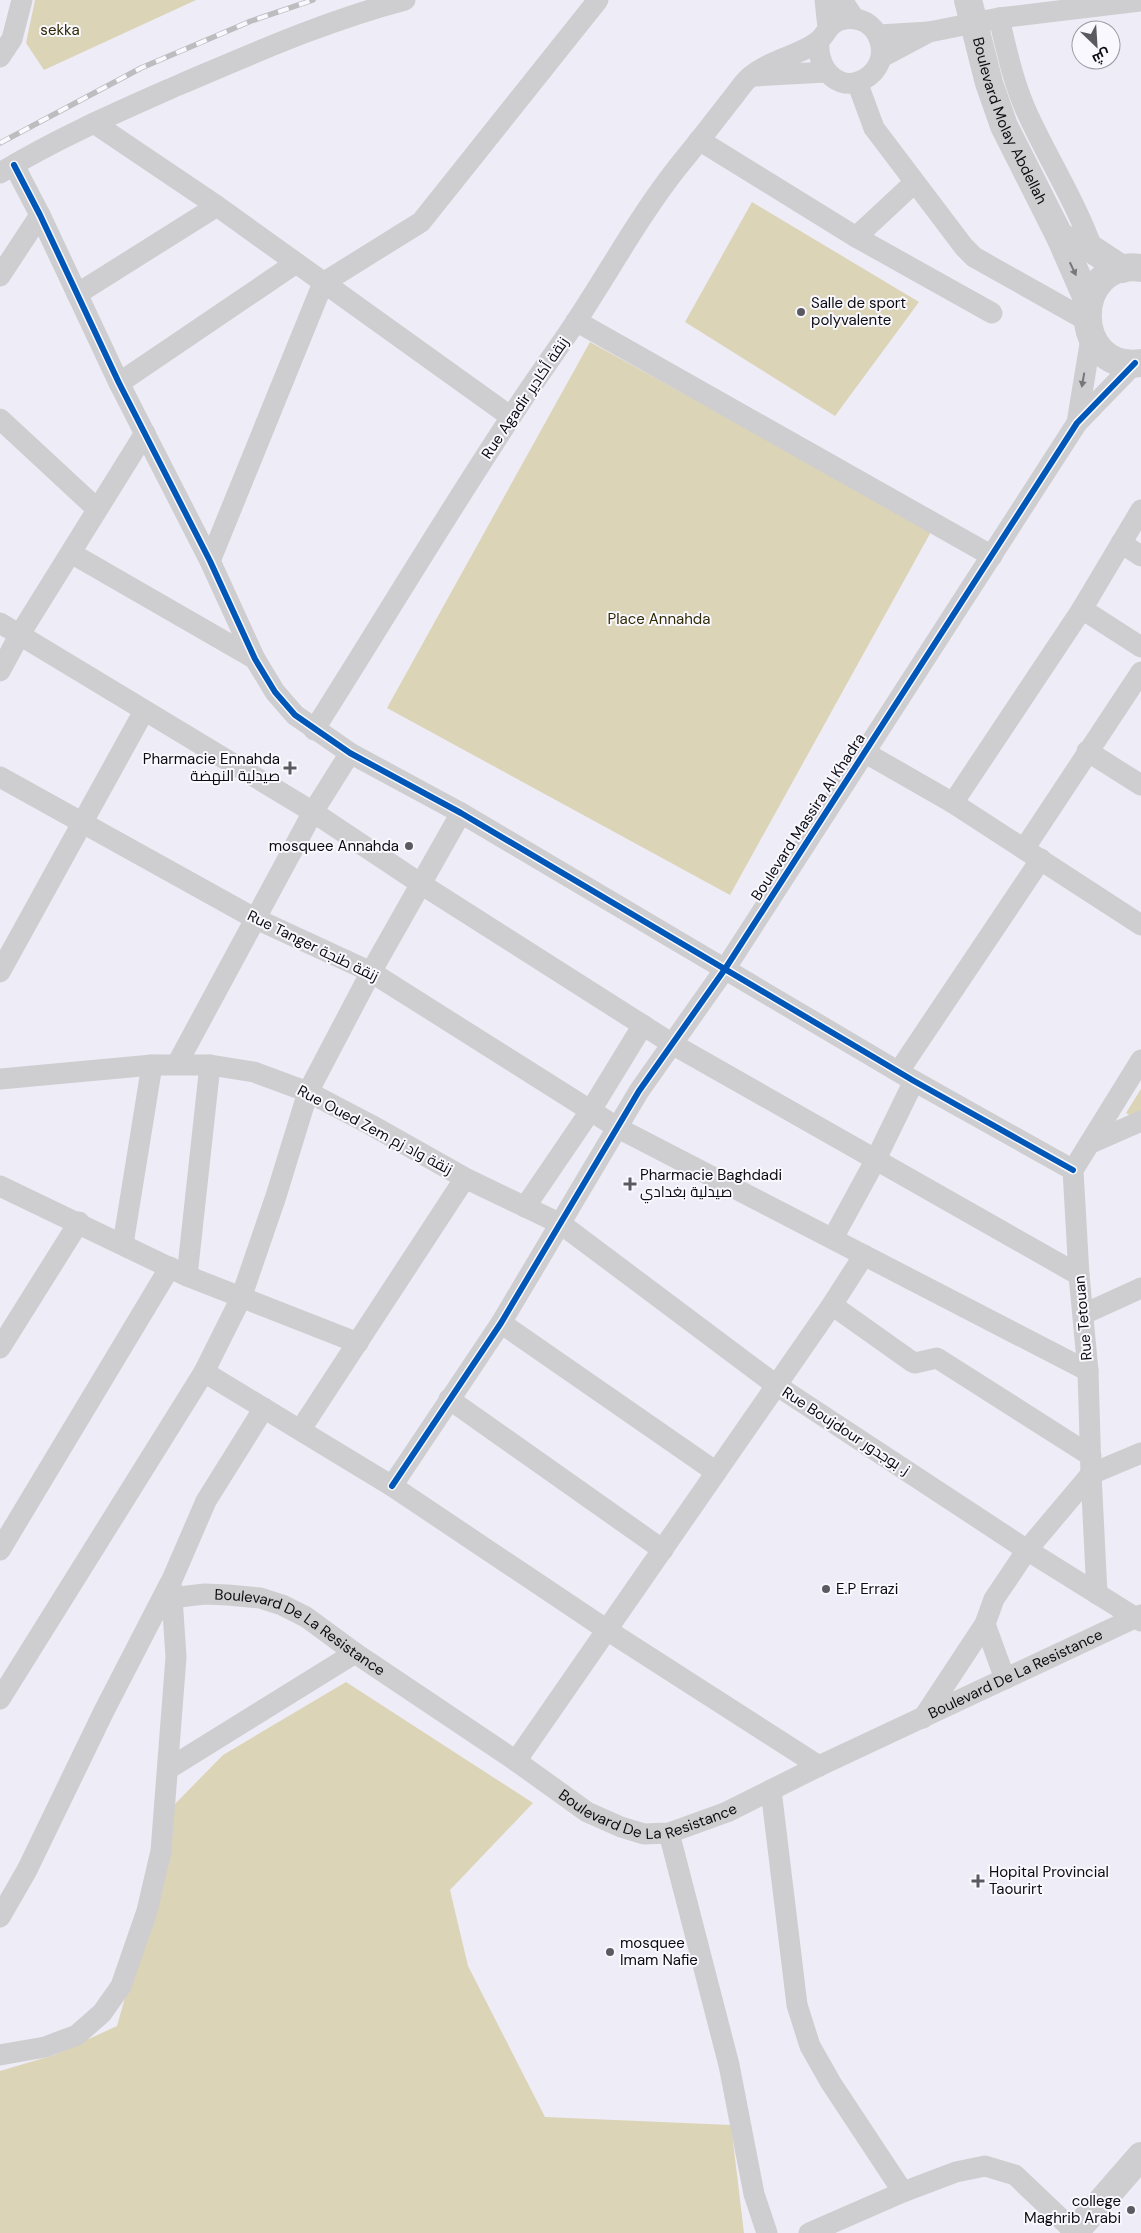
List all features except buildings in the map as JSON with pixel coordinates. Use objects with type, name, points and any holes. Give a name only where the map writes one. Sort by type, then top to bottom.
[{"type":"main road","name":"Boulevard Molay Abdellah","points":[[968,0],[989,83],[1004,126],[1056,230],[1088,320]]},
{"type":"main road","points":[[1056,230],[1094,250],[1136,268]]},
{"type":"main road","points":[[1136,268],[1107,276],[1095,287],[1088,320],[1099,349],[1110,357],[1122,362],[1138,363]]},
{"type":"main road","points":[[1075,2232],[1141,2156]]},
{"type":"street","points":[[1,53],[12,39],[18,24],[22,0]]},
{"type":"street","points":[[405,0],[324,26],[256,52],[94,123],[7,169],[40,215],[120,383],[210,561],[255,659],[275,692],[295,715],[314,730],[350,753],[461,813],[906,1076],[1073,1170],[1141,1060]]},
{"type":"street","points":[[210,561],[322,283],[421,222],[598,0]]},
{"type":"street","points":[[750,76],[823,34],[835,22],[854,18],[864,21],[878,35],[882,46],[882,57],[873,73],[857,82],[846,82],[835,79],[826,72],[820,63],[818,52],[823,34],[825,0]]},
{"type":"street","points":[[842,0],[854,18]]},
{"type":"street","points":[[878,35],[929,32],[999,18],[1141,1]]},
{"type":"street","points":[[999,18],[1011,67],[1029,116],[1072,199],[1094,250]]},
{"type":"street","points":[[882,57],[929,32]]},
{"type":"street","points":[[750,76],[826,72]]},
{"type":"street","name":"Rue Agadir زنقة أكادير","points":[[314,730],[511,417],[670,177],[750,76]]},
{"type":"street","points":[[857,82],[874,128],[914,183],[974,257],[1088,320],[1076,424]]},
{"type":"street","points":[[94,123],[217,206],[511,417]]},
{"type":"street","points":[[699,140],[856,237],[992,313]]},
{"type":"street","points":[[856,237],[914,183]]},
{"type":"street","points":[[77,294],[217,206]]},
{"type":"street","points":[[0,276],[40,215]]},
{"type":"street","points":[[120,383],[296,263]]},
{"type":"street","points":[[576,321],[992,556]]},
{"type":"street","points":[[1076,424],[1138,363]]},
{"type":"street","points":[[0,419],[96,508]]},
{"type":"street","name":"Boulevard Massira Al Khadra","points":[[392,1486],[501,1323],[639,1091],[674,1045],[725,969],[1076,424]]},
{"type":"street","points":[[0,671],[20,634],[71,553],[96,508],[145,433]]},
{"type":"street","points":[[953,803],[1082,609],[1141,510]]},
{"type":"street","points":[[1121,543],[1141,556]]},
{"type":"street","points":[[71,553],[255,659]]},
{"type":"street","points":[[1082,609],[1141,647]]},
{"type":"street","points":[[0,623],[313,812],[421,884],[674,1045],[875,1161],[1079,1275]]},
{"type":"street","points":[[833,1238],[875,1161],[906,1076],[1033,854],[1087,751],[1141,672]]},
{"type":"street","points":[[0,972],[144,711]]},
{"type":"street","points":[[1087,751],[1141,785]]},
{"type":"street","points":[[864,752],[953,803],[1141,925]]},
{"type":"street","points":[[177,1064],[254,918],[313,812],[350,753]]},
{"type":"street","name":"Rue Tanger زنقة طنجة","points":[[0,778],[254,918],[371,972],[618,1128],[1088,1371]]},
{"type":"street","points":[[0,1699],[204,1372],[241,1298],[276,1196],[308,1092],[371,972],[461,813]]},
{"type":"street","points":[[525,1207],[591,1110],[643,1025]]},
{"type":"street","name":"Rue Oued Zem زنقة واد زم","points":[[0,1079],[177,1064],[210,1065],[254,1072],[308,1092],[465,1178],[561,1224]]},
{"type":"street","points":[[123,1244],[152,1065]]},
{"type":"street","points":[[0,1550],[179,1271],[210,1065]]},
{"type":"street","points":[[1089,1144],[1141,1121]]},
{"type":"street","name":"Rue Tetouan","points":[[1073,1170],[1079,1275],[1088,1371],[1097,1594]]},
{"type":"street","points":[[301,1429],[465,1178]]},
{"type":"street","points":[[0,1186],[179,1271],[241,1298],[358,1343]]},
{"type":"street","points":[[0,1348],[79,1222]]},
{"type":"street","name":"Rue Boujdour ز. بوجدور","points":[[561,1224],[776,1385],[1027,1550],[1139,1618]]},
{"type":"street","points":[[516,1761],[832,1305],[864,1255]]},
{"type":"street","points":[[1084,1314],[1141,1288]]},
{"type":"street","points":[[832,1305],[915,1363],[937,1358],[1091,1465]]},
{"type":"street","points":[[501,1323],[716,1472]]},
{"type":"street","points":[[204,1372],[301,1429],[392,1486],[607,1630],[819,1766]]},
{"type":"street","points":[[449,1399],[663,1550]]},
{"type":"street","points":[[0,1917],[27,1870],[104,1711],[171,1590],[206,1501],[264,1408]]},
{"type":"street","points":[[922,1718],[985,1624],[994,1599],[1027,1550],[1091,1465],[1141,1453]]},
{"type":"street","points":[[0,2055],[44,2047],[78,2035],[102,2013],[121,1986],[147,1911],[161,1851],[176,1657],[171,1590]]},
{"type":"street","name":"Boulevard De La Resistance","points":[[171,1590],[260,1598],[282,1604],[306,1617],[587,1812],[621,1827],[644,1834],[669,1833],[728,1812],[819,1766],[1139,1618]]},
{"type":"street","points":[[985,1624],[1005,1679]]},
{"type":"street","points":[[168,1769],[354,1652]]},
{"type":"street","points":[[772,1790],[796,2005],[810,2046],[818,2061],[903,2192]]},
{"type":"street","points":[[669,1833],[729,2065],[754,2194],[767,2233]]},
{"type":"street","points":[[809,2233],[903,2192],[956,2172],[984,2166],[1015,2175],[1075,2232]]},
{"type":"green space","name":"sekka","points":[[35,0],[196,0],[44,70],[26,43]]},
{"type":"green space","name":"Salle de sport polyvalente","points":[[752,202],[919,302],[835,416],[685,322]]},
{"type":"green space","name":"Place Annahda","points":[[590,342],[932,530],[730,895],[387,708]]},
{"type":"green space","points":[[1141,1089],[1141,1114],[1134,1118],[1126,1113]]},
{"type":"green space","points":[[346,1682],[533,1803],[450,1890],[468,1966],[545,2117],[731,2125],[744,2233],[0,2233],[0,2071],[54,2055],[117,2026],[146,1923],[174,1805],[223,1755]]},
{"type":"railway","points":[[0,143],[141,68],[251,21],[313,0]]},
{"type":"cycle path","points":[[14,165],[40,215],[119,383],[210,561],[255,659],[275,692],[295,715],[350,753],[461,813],[914,1081],[1073,1170]]},
{"type":"cycle path","points":[[392,1486],[501,1323],[639,1091],[725,969],[1077,423],[1135,363]]},
{"type":"place","name":"Salle de sport polyvalente","points":[[801,312]]},
{"type":"place","name":"Pharmacie Ennahda صيدلية النهضة","points":[[290,768]]},
{"type":"place","name":"mosquee Annahda","points":[[409,846]]},
{"type":"place","name":"Pharmacie Baghdadi صيدلية بغدادي","points":[[630,1184]]},
{"type":"place","name":"E.P Errazi","points":[[826,1589]]},
{"type":"place","name":"Hopital Provincial Taourirt","points":[[978,1881]]},
{"type":"place","name":"mosquee Imam Nafie","points":[[610,1952]]},
{"type":"place","name":"college Maghrib Arabi","points":[[1131,2210]]}]
